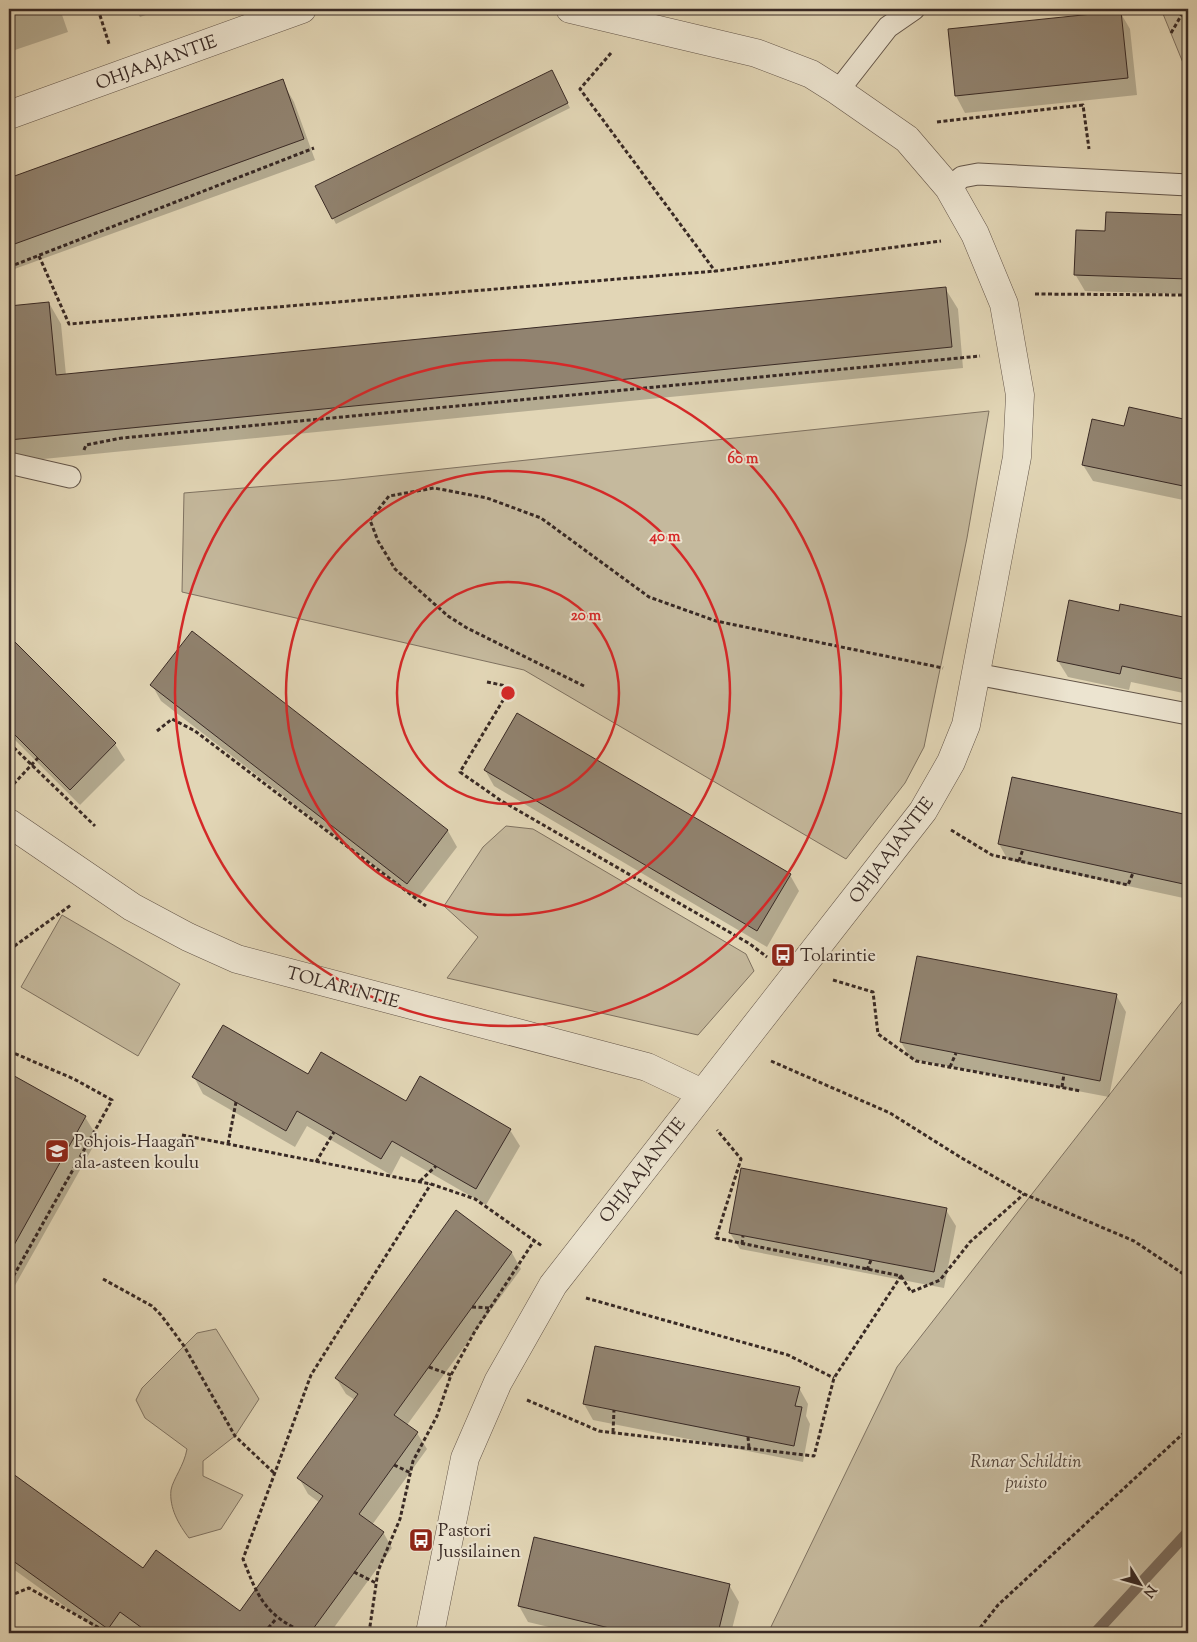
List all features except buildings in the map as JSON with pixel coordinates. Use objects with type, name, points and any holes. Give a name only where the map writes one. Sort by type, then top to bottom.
[{"type":"street","name":"OHJAAJANTIE","points":[[9,115],[302,9]]},
{"type":"street","name":"OHJAAJANTIE","points":[[430,1633],[465,1458],[498,1382],[553,1285],[923,811],[951,762],[966,725],[1017,458],[1020,395],[1004,304],[975,234],[948,188],[907,139],[838,90],[811,74],[756,53],[570,9]]},
{"type":"street","name":"TOLARINTIE","points":[[9,823],[132,907],[188,938],[237,959],[646,1067],[702,1093]]},
{"type":"lane","points":[[838,90],[888,28],[914,9]]},
{"type":"lane","points":[[948,188],[962,177],[978,174],[1188,185]]},
{"type":"lane","points":[[9,463],[70,477]]},
{"type":"lane","points":[[976,674],[1188,714]]},
{"type":"path","points":[[1172,33],[1185,9]]},
{"type":"path","points":[[634,24],[580,89],[716,271]]},
{"type":"path","points":[[907,139],[932,123],[1083,105],[1093,180]]},
{"type":"path","points":[[9,267],[314,148]]},
{"type":"path","points":[[39,256],[69,324],[716,271],[975,234]]},
{"type":"path","points":[[1030,295],[1040,293],[1188,294]]},
{"type":"path","points":[[70,477],[86,445],[122,438],[956,359],[1013,350]]},
{"type":"path","points":[[584,686],[466,628],[448,616],[395,569],[378,541],[370,520],[389,496],[434,488],[487,498],[541,518],[650,597],[708,618],[976,674]]},
{"type":"path","points":[[487,682],[511,687],[460,772],[500,800],[750,944],[770,959]]},
{"type":"path","points":[[157,731],[172,719],[195,731],[426,906]]},
{"type":"path","points":[[9,743],[94,826]]},
{"type":"path","points":[[9,790],[38,758]]},
{"type":"path","points":[[923,811],[992,855],[1128,885],[1133,873]]},
{"type":"path","points":[[1019,861],[1023,849]]},
{"type":"path","points":[[9,950],[72,904]]},
{"type":"path","points":[[829,978],[873,992],[878,1034],[916,1061],[1081,1091]]},
{"type":"path","points":[[9,1051],[74,1079],[112,1100],[9,1284]]},
{"type":"path","points":[[950,1067],[956,1053]]},
{"type":"path","points":[[766,1059],[890,1113],[1024,1194],[1134,1241],[1188,1278]]},
{"type":"path","points":[[1062,1087],[1064,1074]]},
{"type":"path","points":[[228,1144],[236,1102]]},
{"type":"path","points":[[714,1126],[741,1159],[716,1238],[900,1276],[911,1292],[940,1280],[970,1242],[1024,1194]]},
{"type":"path","points":[[316,1162],[334,1132]]},
{"type":"path","points":[[182,1135],[431,1184],[475,1199],[542,1247]]},
{"type":"path","points":[[420,1182],[436,1166]]},
{"type":"path","points":[[293,1627],[276,1619],[258,1596],[242,1559],[311,1375],[431,1184]]},
{"type":"path","points":[[742,1244],[743,1236]]},
{"type":"path","points":[[369,1633],[378,1571],[400,1519],[413,1462],[437,1416],[451,1374],[490,1308],[534,1241]]},
{"type":"path","points":[[867,1270],[871,1260]]},
{"type":"path","points":[[519,1397],[599,1431],[814,1456],[834,1378],[900,1276]]},
{"type":"path","points":[[103,1279],[152,1306],[161,1315],[184,1346],[235,1436],[274,1473]]},
{"type":"path","points":[[553,1285],[597,1303],[788,1355],[834,1378]]},
{"type":"path","points":[[472,1307],[490,1308]]},
{"type":"path","points":[[429,1366],[451,1374]]},
{"type":"path","points":[[613,1432],[614,1410]]},
{"type":"path","points":[[976,1633],[1005,1599],[1188,1429]]},
{"type":"path","points":[[748,1437],[749,1448]]},
{"type":"path","points":[[394,1466],[411,1472]]},
{"type":"path","points":[[354,1572],[376,1583]]},
{"type":"path","points":[[9,1596],[29,1588],[108,1633]]},
{"type":"path","points":[[264,1633],[276,1619]]},
{"type":"green space","points":[[1161,9],[1188,9],[1188,75]]},
{"type":"green space","points":[[989,411],[967,538],[924,747],[905,783],[846,859],[524,670],[182,592],[184,493],[339,480]]},
{"type":"green space","points":[[506,826],[533,829],[746,954],[754,971],[698,1035],[447,978],[478,937],[444,906],[483,847]]},
{"type":"green space","points":[[62,915],[180,984],[138,1056],[21,987]]},
{"type":"green space","name":"Runar Schildtin puisto","points":[[1188,994],[1188,1633],[768,1633],[897,1367]]},
{"type":"green space","points":[[216,1329],[259,1399],[235,1436],[203,1461],[203,1476],[243,1495],[221,1529],[189,1538],[175,1516],[171,1497],[172,1486],[184,1461],[187,1449],[145,1418],[136,1400],[142,1388],[197,1333]]},
{"type":"waterway","points":[[1095,1633],[1188,1532]]},
{"type":"place","name":"Tolarintie","points":[[783,955]]},
{"type":"place","name":"Pohjois-Haagan ala-asteen koulu","points":[[57,1151]]},
{"type":"place","name":"Pastori Jussilainen","points":[[421,1540]]}]
